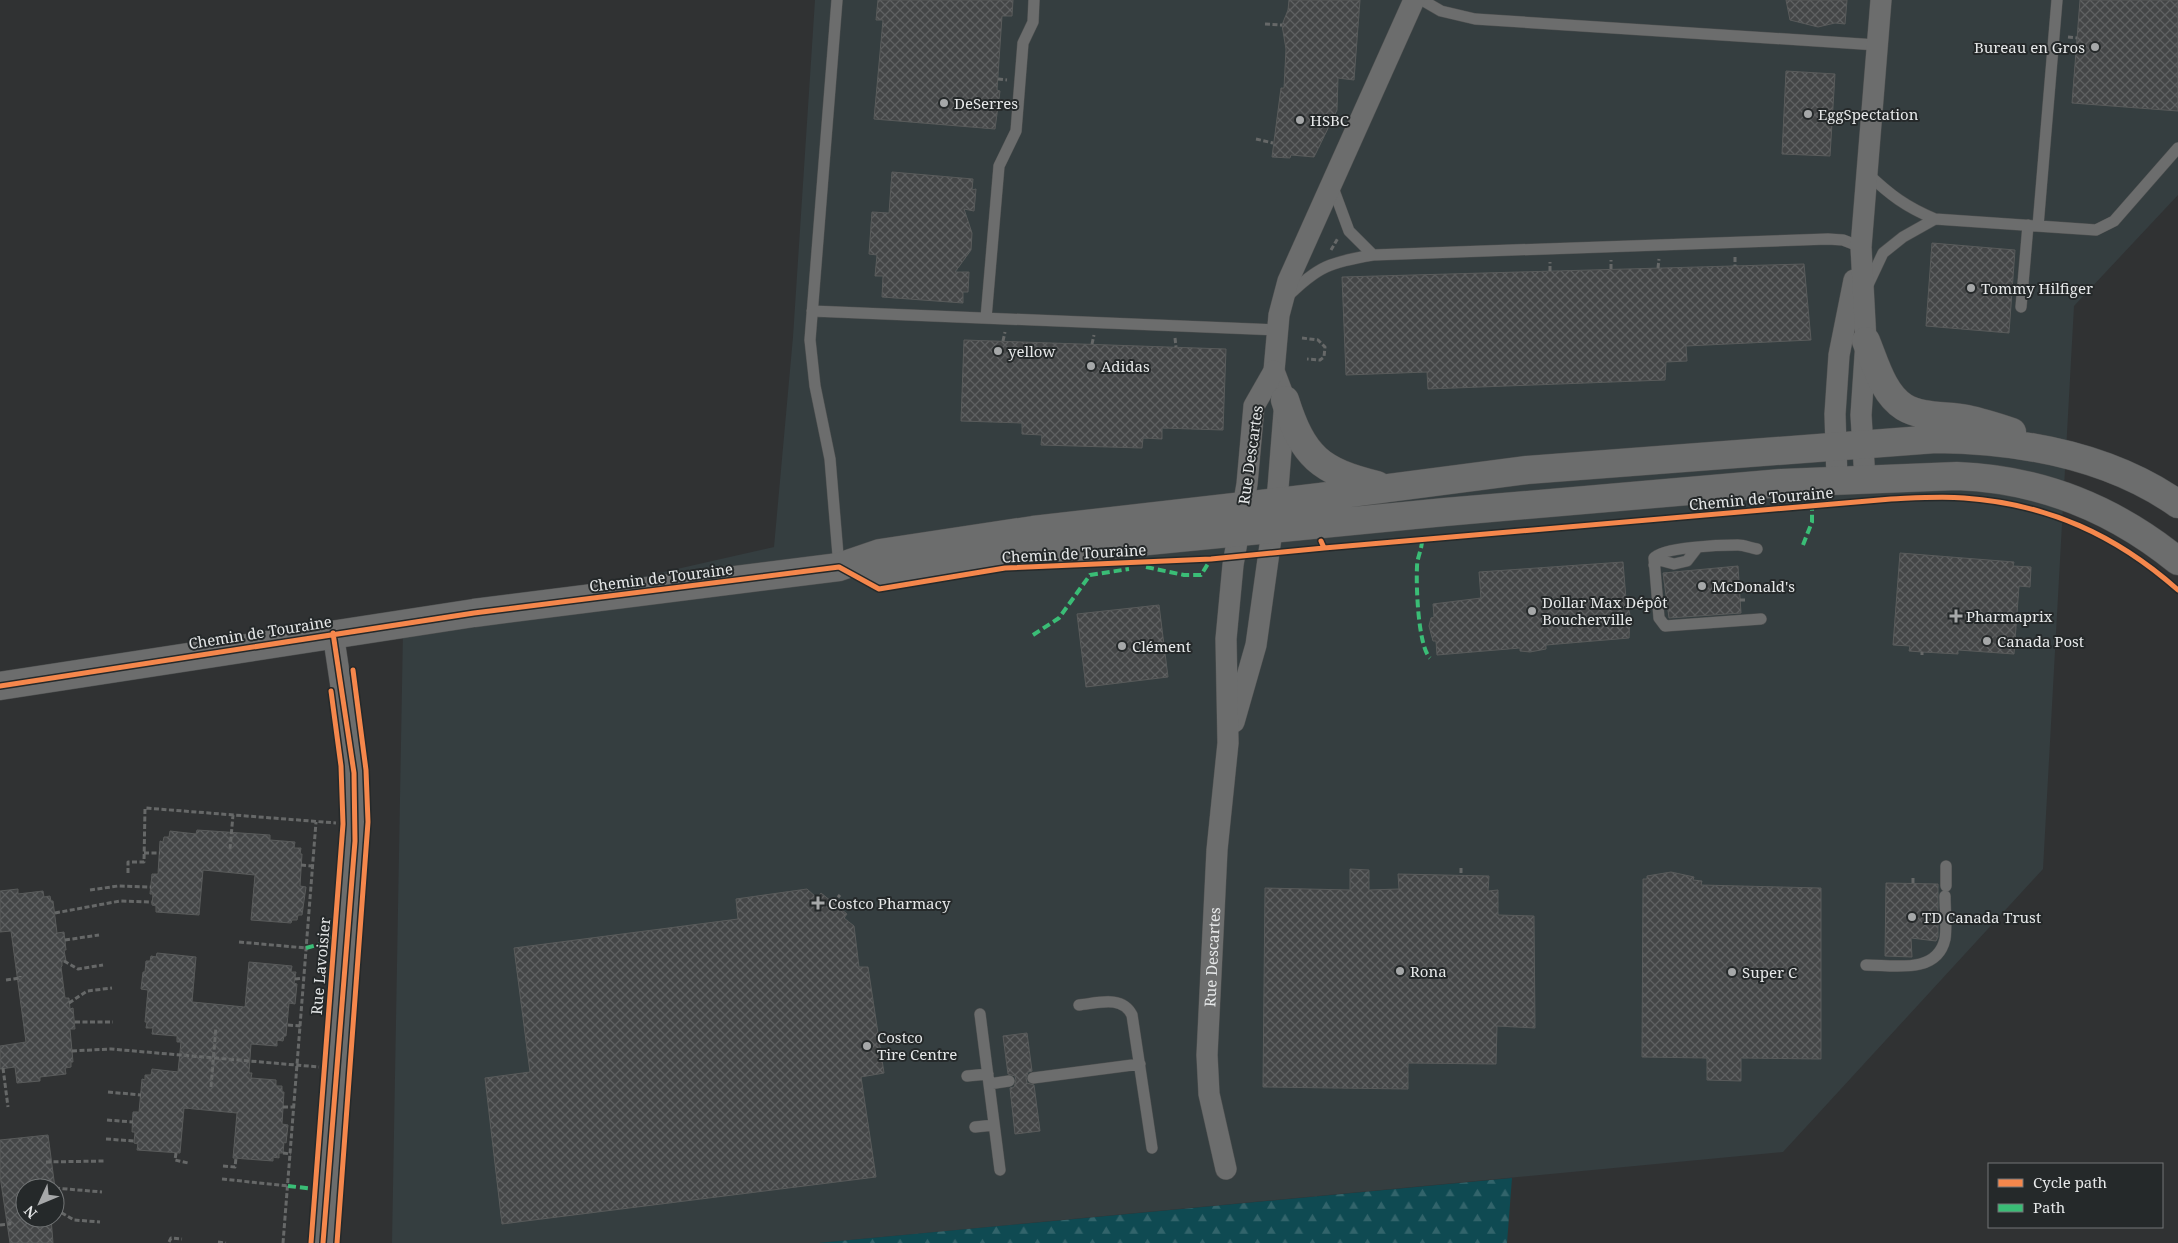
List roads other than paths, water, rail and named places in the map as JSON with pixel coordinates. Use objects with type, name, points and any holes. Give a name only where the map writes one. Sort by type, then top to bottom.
[{"type":"street","points":[[1274,371],[1278,330],[1288,281],[1414,0]]},
{"type":"street","points":[[1865,480],[1862,444],[1866,341],[1861,248],[1881,0]]},
{"type":"street","points":[[1837,480],[1834,446],[1839,355],[1861,248]]},
{"type":"street","points":[[1866,341],[1889,392],[1903,406],[1922,413],[1985,423],[2039,441],[2095,463]]},
{"type":"street","name":"Rue Descartes","points":[[1228,743],[1256,645],[1276,502],[1285,400],[1274,371]]},
{"type":"street","name":"Rue Descartes","points":[[1226,1169],[1209,1094],[1207,1055],[1217,850],[1228,743],[1226,638],[1254,406],[1274,371]]},
{"type":"street","points":[[1285,400],[1299,437],[1320,462],[1340,475],[1391,488]]},
{"type":"street","name":"Chemin de Touraine","points":[[839,568],[880,553],[1024,531],[1276,502],[1527,470],[1936,440],[1985,441],[2050,451],[2095,463],[2147,485],[2178,504]]},
{"type":"street","name":"Chemin de Touraine","points":[[0,686],[474,612],[839,568],[875,572],[1036,552],[1238,534],[1445,512],[1782,482],[1978,476],[2047,490],[2085,503],[2117,519],[2151,540],[2178,561]]},
{"type":"street","name":"Rue Lavoisier","points":[[323,1243],[355,841],[354,773],[334,633]]},
{"type":"lane","points":[[837,0],[810,340],[815,386],[830,459],[839,568]]},
{"type":"lane","points":[[986,318],[999,166],[1016,131],[1023,43],[1033,22],[1034,0]]},
{"type":"lane","points":[[1422,0],[1441,11],[1475,19],[1877,45]]},
{"type":"lane","points":[[2021,307],[2033,226],[2056,0]]},
{"type":"lane","points":[[1867,173],[1892,197],[1910,209],[1936,219],[2096,230],[2105,227],[2114,220],[2178,148]]},
{"type":"lane","points":[[1332,185],[1349,231],[1374,255]]},
{"type":"lane","points":[[1863,296],[1883,253],[1903,237],[1936,219]]},
{"type":"lane","points":[[1283,301],[1308,277],[1325,266],[1374,255],[1828,239],[1842,240],[1861,248]]},
{"type":"lane","points":[[812,311],[1278,330]]},
{"type":"lane","points":[[1757,549],[1740,545],[1663,552],[1654,558],[1654,565],[1659,618],[1665,626],[1761,619]]},
{"type":"lane","points":[[1866,965],[1921,966],[1932,959],[1945,938],[1946,866]]},
{"type":"lane","points":[[1079,1005],[1118,1002],[1129,1009],[1134,1021],[1152,1148]]},
{"type":"lane","points":[[980,1014],[1000,1170]]},
{"type":"lane","points":[[1033,1078],[1140,1064]]},
{"type":"lane","points":[[967,1076],[1009,1081]]},
{"type":"lane","points":[[975,1127],[994,1125]]},
{"type":"place","name":"Bureau en Gros","points":[[2095,47]]},
{"type":"place","name":"DeSerres","points":[[944,103]]},
{"type":"place","name":"EggSpectation","points":[[1808,114]]},
{"type":"place","name":"HSBC","points":[[1300,120]]},
{"type":"place","name":"Tommy Hilfiger","points":[[1971,288]]},
{"type":"place","name":"yellow","points":[[998,351]]},
{"type":"place","name":"Adidas","points":[[1091,366]]},
{"type":"place","name":"McDonald's","points":[[1702,586]]},
{"type":"place","name":"Dollar Max Dépôt Boucherville","points":[[1532,611]]},
{"type":"place","name":"Pharmaprix","points":[[1956,616]]},
{"type":"place","name":"Canada Post","points":[[1987,641]]},
{"type":"place","name":"Clément","points":[[1122,646]]},
{"type":"place","name":"Costco Pharmacy","points":[[818,903]]},
{"type":"place","name":"TD Canada Trust","points":[[1912,917]]},
{"type":"place","name":"Rona","points":[[1400,971]]},
{"type":"place","name":"Super C","points":[[1732,972]]},
{"type":"place","name":"Costco Tire Centre","points":[[867,1046]]}]
